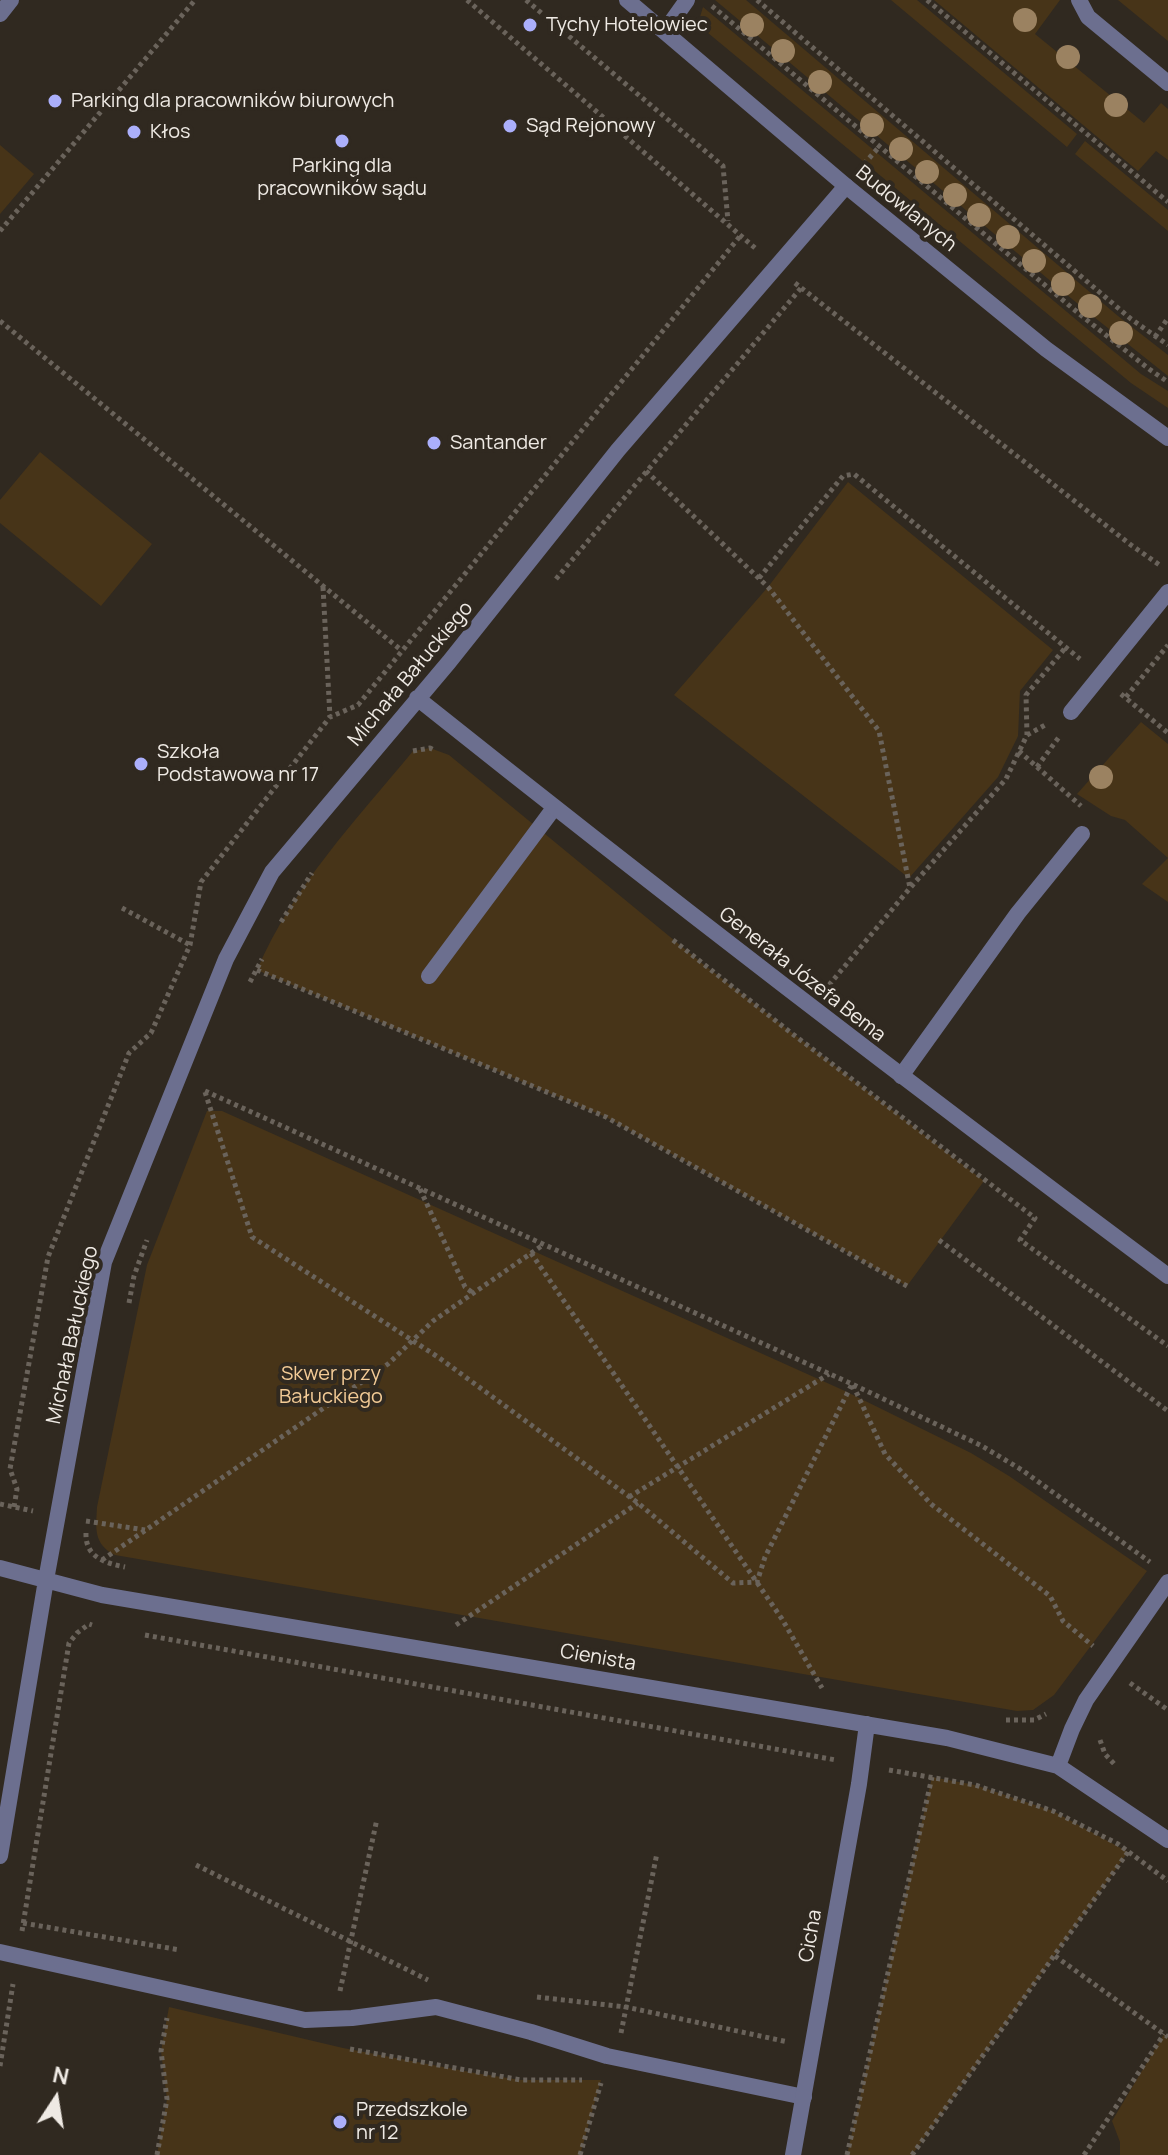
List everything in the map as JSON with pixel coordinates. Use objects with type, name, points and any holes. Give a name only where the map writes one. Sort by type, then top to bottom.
[{"type":"street","points":[[0,14],[11,0]]},
{"type":"street","name":"Budowlanych","points":[[627,0],[846,186],[1046,349],[1168,438]]},
{"type":"street","points":[[665,31],[687,0]]},
{"type":"street","points":[[1079,0],[1088,17],[1168,83]]},
{"type":"street","name":"Michała Bałuckiego","points":[[0,1856],[104,1262],[226,959],[272,872],[449,662],[618,450],[846,186]]},
{"type":"street","points":[[1071,712],[1168,592]]},
{"type":"street","name":"Generała Józefa Bema","points":[[417,698],[811,1007],[1168,1276]]},
{"type":"street","points":[[429,976],[554,808]]},
{"type":"street","points":[[901,1076],[1018,913],[1082,834]]},
{"type":"street","name":"Cienista","points":[[0,1568],[102,1595],[947,1738],[1058,1766],[1168,1840]]},
{"type":"street","points":[[1058,1766],[1086,1700],[1164,1575]]},
{"type":"street","name":"Cicha","points":[[793,2155],[867,1724]]},
{"type":"street","points":[[0,1952],[305,2020],[436,2007],[616,2058],[804,2097]]},
{"type":"path","points":[[0,231],[195,0]]},
{"type":"path","points":[[467,0],[801,288],[1168,571]]},
{"type":"path","points":[[526,0],[723,166],[728,222]]},
{"type":"path","points":[[705,0],[1083,317],[1168,382]]},
{"type":"path","points":[[757,0],[1107,299],[1168,345]]},
{"type":"path","points":[[927,0],[1168,202]]},
{"type":"path","points":[[413,635],[741,235]]},
{"type":"path","points":[[547,590],[801,288]]},
{"type":"path","points":[[1155,337],[1168,318]]},
{"type":"path","points":[[0,321],[401,650]]},
{"type":"path","points":[[646,471],[768,587],[879,731],[910,888]]},
{"type":"path","points":[[759,578],[843,476],[854,474],[1168,733]]},
{"type":"path","points":[[323,586],[330,717]]},
{"type":"path","points":[[1125,697],[1168,645]]},
{"type":"path","points":[[790,1032],[1006,779],[1027,735],[1026,695],[1066,647]]},
{"type":"path","points":[[1037,767],[1070,721],[1071,712]]},
{"type":"path","points":[[404,762],[413,751],[430,748],[440,752]]},
{"type":"path","points":[[1019,751],[1087,811],[1082,834]]},
{"type":"path","points":[[278,927],[318,864]]},
{"type":"path","points":[[122,908],[190,945]]},
{"type":"path","points":[[668,935],[1035,1218],[1020,1240],[1168,1346]]},
{"type":"path","points":[[244,994],[266,950]]},
{"type":"path","points":[[257,970],[606,1117],[907,1286]]},
{"type":"path","points":[[199,1105],[210,1077]]},
{"type":"path","points":[[205,1091],[982,1446],[1022,1470],[1164,1575]]},
{"type":"path","points":[[205,1091],[252,1237],[438,1357],[638,1503],[733,1583],[757,1582]]},
{"type":"path","points":[[420,1189],[465,1287],[473,1293]]},
{"type":"path","points":[[128,1307],[134,1276],[149,1234]]},
{"type":"path","points":[[939,1240],[1168,1411]]},
{"type":"path","points":[[102,1560],[388,1364],[433,1321],[543,1245]]},
{"type":"path","points":[[531,1253],[782,1619],[822,1689],[807,1686]]},
{"type":"path","points":[[629,1497],[830,1374]]},
{"type":"path","points":[[757,1582],[765,1557],[852,1384]]},
{"type":"path","points":[[852,1384],[885,1454],[931,1504],[1050,1596],[1063,1621],[1099,1650]]},
{"type":"path","points":[[456,1625],[638,1503]]},
{"type":"path","points":[[0,1504],[38,1512]]},
{"type":"path","points":[[89,1506],[86,1541],[91,1553],[108,1564],[138,1569]]},
{"type":"path","points":[[86,1521],[145,1530]]},
{"type":"path","points":[[441,1622],[472,1627]]},
{"type":"path","points":[[0,2066],[69,1643],[89,1624],[97,1626]]},
{"type":"path","points":[[143,1634],[975,1785],[1053,1811],[1118,1844],[1168,1881]]},
{"type":"path","points":[[1129,1682],[1168,1710]]},
{"type":"path","points":[[996,1719],[1034,1720],[1056,1709]]},
{"type":"path","points":[[847,2155],[932,1777]]},
{"type":"path","points":[[334,2019],[377,1819]]},
{"type":"path","points":[[912,2155],[1128,1852]]},
{"type":"path","points":[[616,2058],[657,1853]]},
{"type":"path","points":[[196,1865],[440,1985]]},
{"type":"path","points":[[23,1923],[180,1950]]},
{"type":"path","points":[[1055,1956],[1166,2035],[1084,2155]]},
{"type":"path","points":[[13,1985],[22,1983]]},
{"type":"path","points":[[157,2155],[167,2099],[161,2051],[172,1990]]},
{"type":"path","points":[[537,1997],[626,2007],[791,2042]]},
{"type":"path","points":[[344,2048],[521,2080],[601,2080],[580,2155]]},
{"type":"green space","points":[[715,0],[746,0],[1168,355],[1168,376],[1084,309]]},
{"type":"green space","points":[[891,0],[917,0],[1077,134],[1067,147]]},
{"type":"green space","points":[[934,0],[1060,0],[1035,34],[1144,123],[1161,103],[1168,109],[1168,160],[1156,151],[1138,171]]},
{"type":"green space","points":[[1118,0],[1168,0],[1168,41]]},
{"type":"green space","points":[[703,7],[1141,374],[1168,391],[1168,408],[1131,383],[702,28],[700,17]]},
{"type":"green space","points":[[1085,141],[1168,210],[1168,231],[1075,154]]},
{"type":"green space","points":[[0,145],[34,174],[0,214]]},
{"type":"green space","points":[[40,452],[152,544],[101,606],[0,523],[0,500]]},
{"type":"green space","points":[[848,482],[1053,650],[1020,691],[1018,736],[998,777],[909,878],[674,695],[768,587]]},
{"type":"green space","points":[[1141,722],[1168,744],[1168,858],[1125,820],[1111,816],[1077,794]]},
{"type":"green space","points":[[430,748],[449,755],[703,964],[984,1181],[907,1286],[606,1117],[257,970],[289,910],[348,828],[413,751]]},
{"type":"green space","points":[[1168,858],[1168,902],[1142,884]]},
{"type":"green space","name":"Skwer przy Bałuckiego","points":[[207,1111],[222,1111],[845,1391],[971,1453],[1147,1571],[1054,1695],[1033,1710],[1017,1711],[115,1555],[99,1541],[97,1507],[147,1265]]},
{"type":"green space","points":[[932,1777],[975,1785],[1053,1811],[1128,1852],[912,2155],[847,2155]]},
{"type":"green space","points":[[169,2007],[343,2048],[475,2073],[521,2080],[601,2080],[580,2155],[157,2155],[167,2099],[161,2051]]},
{"type":"green space","points":[[1164,2034],[1168,2037],[1168,2155],[1120,2155],[1120,2142],[1112,2121]]},
{"type":"place","name":"Tychy Hotelowiec","points":[[530,25]]},
{"type":"place","name":"Parking dla pracowników biurowych","points":[[55,101]]},
{"type":"place","name":"Sąd Rejonowy","points":[[510,126]]},
{"type":"place","name":"Kłos","points":[[134,132]]},
{"type":"place","name":"Parking dla pracowników sądu","points":[[342,141]]},
{"type":"place","name":"Santander","points":[[434,443]]},
{"type":"place","name":"Szkoła Podstawowa nr 17","points":[[141,764]]},
{"type":"place","name":"Przedszkole nr 12","points":[[340,2122]]}]
